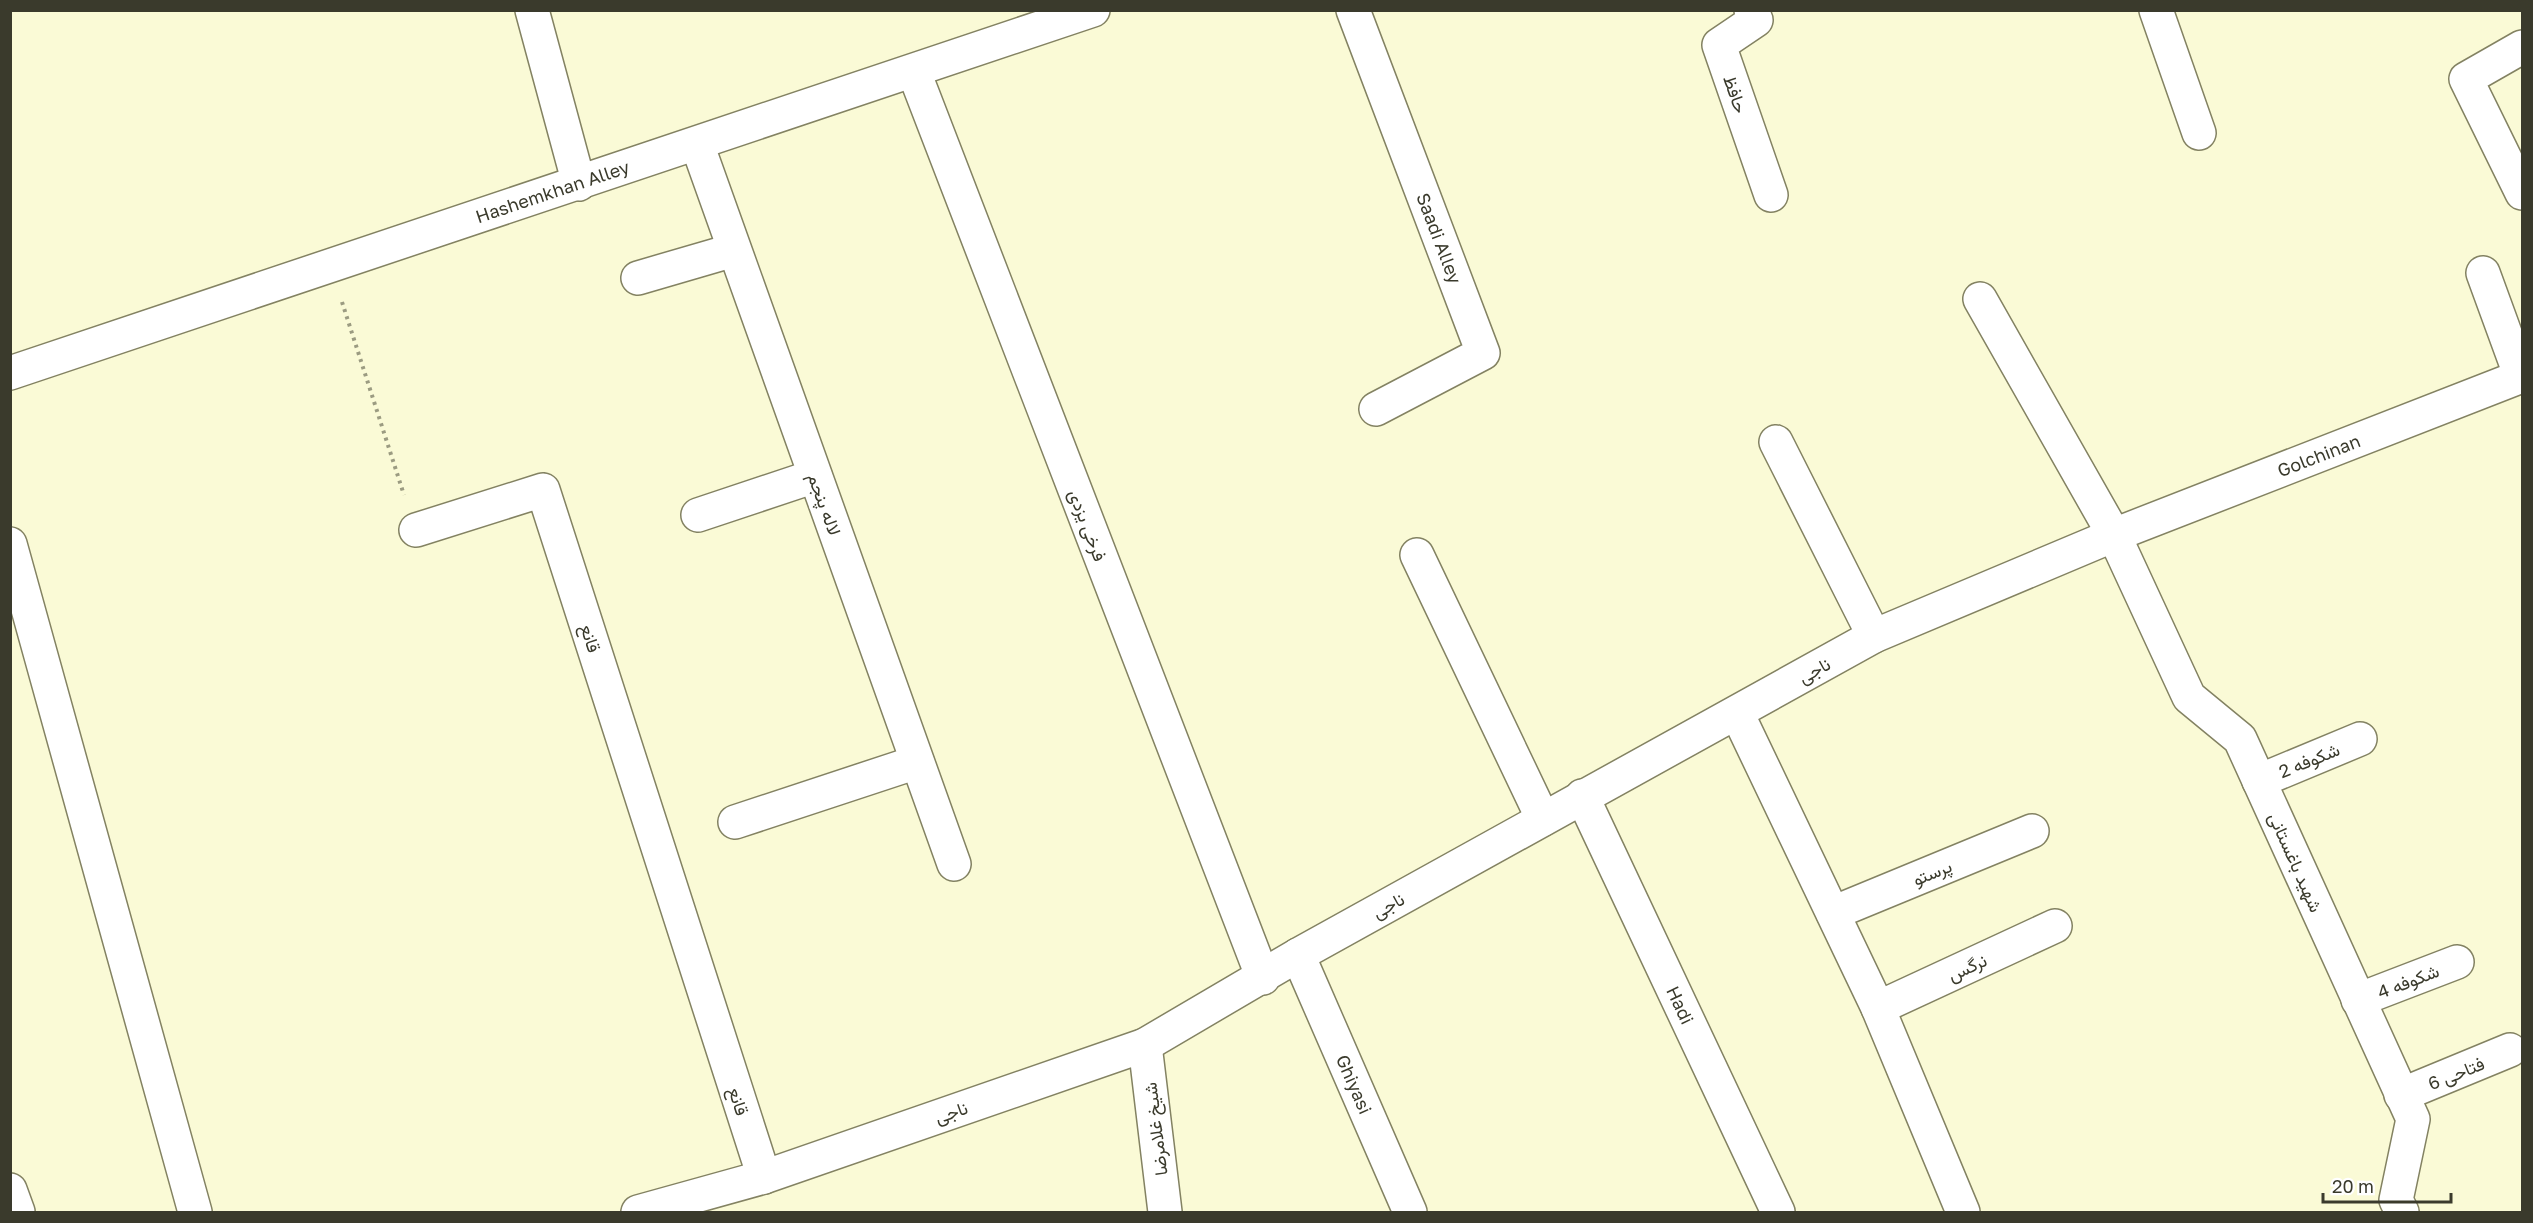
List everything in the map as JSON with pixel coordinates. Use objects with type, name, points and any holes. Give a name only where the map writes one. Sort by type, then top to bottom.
[{"type":"street","points":[[532,10],[579,184]]},
{"type":"street","name":"Hashemkhan Alley","points":[[10,373],[914,72],[1093,10]]},
{"type":"street","name":"Saadi Alley","points":[[1353,10],[1483,353],[1376,410]]},
{"type":"street","name":"حافظ","points":[[1751,10],[1756,20],[1719,45],[1771,195]]},
{"type":"street","points":[[2156,10],[2199,133]]},
{"type":"street","points":[[2523,47],[2466,79],[2523,193]]},
{"type":"street","name":"فرخی یزدی","points":[[914,72],[1263,978]]},
{"type":"street","name":"لاله پنجم","points":[[697,144],[954,864]]},
{"type":"street","points":[[638,278],[734,250]]},
{"type":"street","points":[[2483,273],[2522,376]]},
{"type":"street","name":"شهید باغستانی","points":[[1980,299],[2114,535],[2188,697],[2240,739],[2413,1119],[2396,1200],[2402,1212]]},
{"type":"street","name":"Golchinan","points":[[2114,535],[2522,376]]},
{"type":"street","points":[[1776,442],[1874,636]]},
{"type":"street","points":[[698,515],[815,476]]},
{"type":"street","name":"قانع","points":[[416,530],[543,490],[764,1177]]},
{"type":"street","name":"ناجی","points":[[638,1212],[764,1177],[1145,1045],[1263,978],[1298,955],[1874,636],[2114,535]]},
{"type":"street","points":[[10,544],[195,1212]]},
{"type":"street","points":[[1417,555],[1544,819]]},
{"type":"street","points":[[1737,713],[1878,1008],[1963,1212]]},
{"type":"street","name":"شکوفه 2","points":[[2259,781],[2360,739]]},
{"type":"street","points":[[735,822],[917,762]]},
{"type":"street","name":"Hadi","points":[[1582,796],[1778,1212]]},
{"type":"street","name":"پرستو","points":[[1833,913],[2032,831]]},
{"type":"street","name":"نرگس","points":[[1878,1008],[2055,926]]},
{"type":"street","name":"Ghiyasi","points":[[1298,955],[1410,1212]]},
{"type":"street","name":"شکوفه 4","points":[[2358,1000],[2457,962]]},
{"type":"street","name":"شیخ غلامرضا","points":[[1145,1045],[1166,1212]]},
{"type":"street","name":"فتاحی 6","points":[[2401,1095],[2510,1050]]},
{"type":"street","points":[[10,1190],[18,1212]]},
{"type":"path","points":[[331,267],[416,530]]}]
